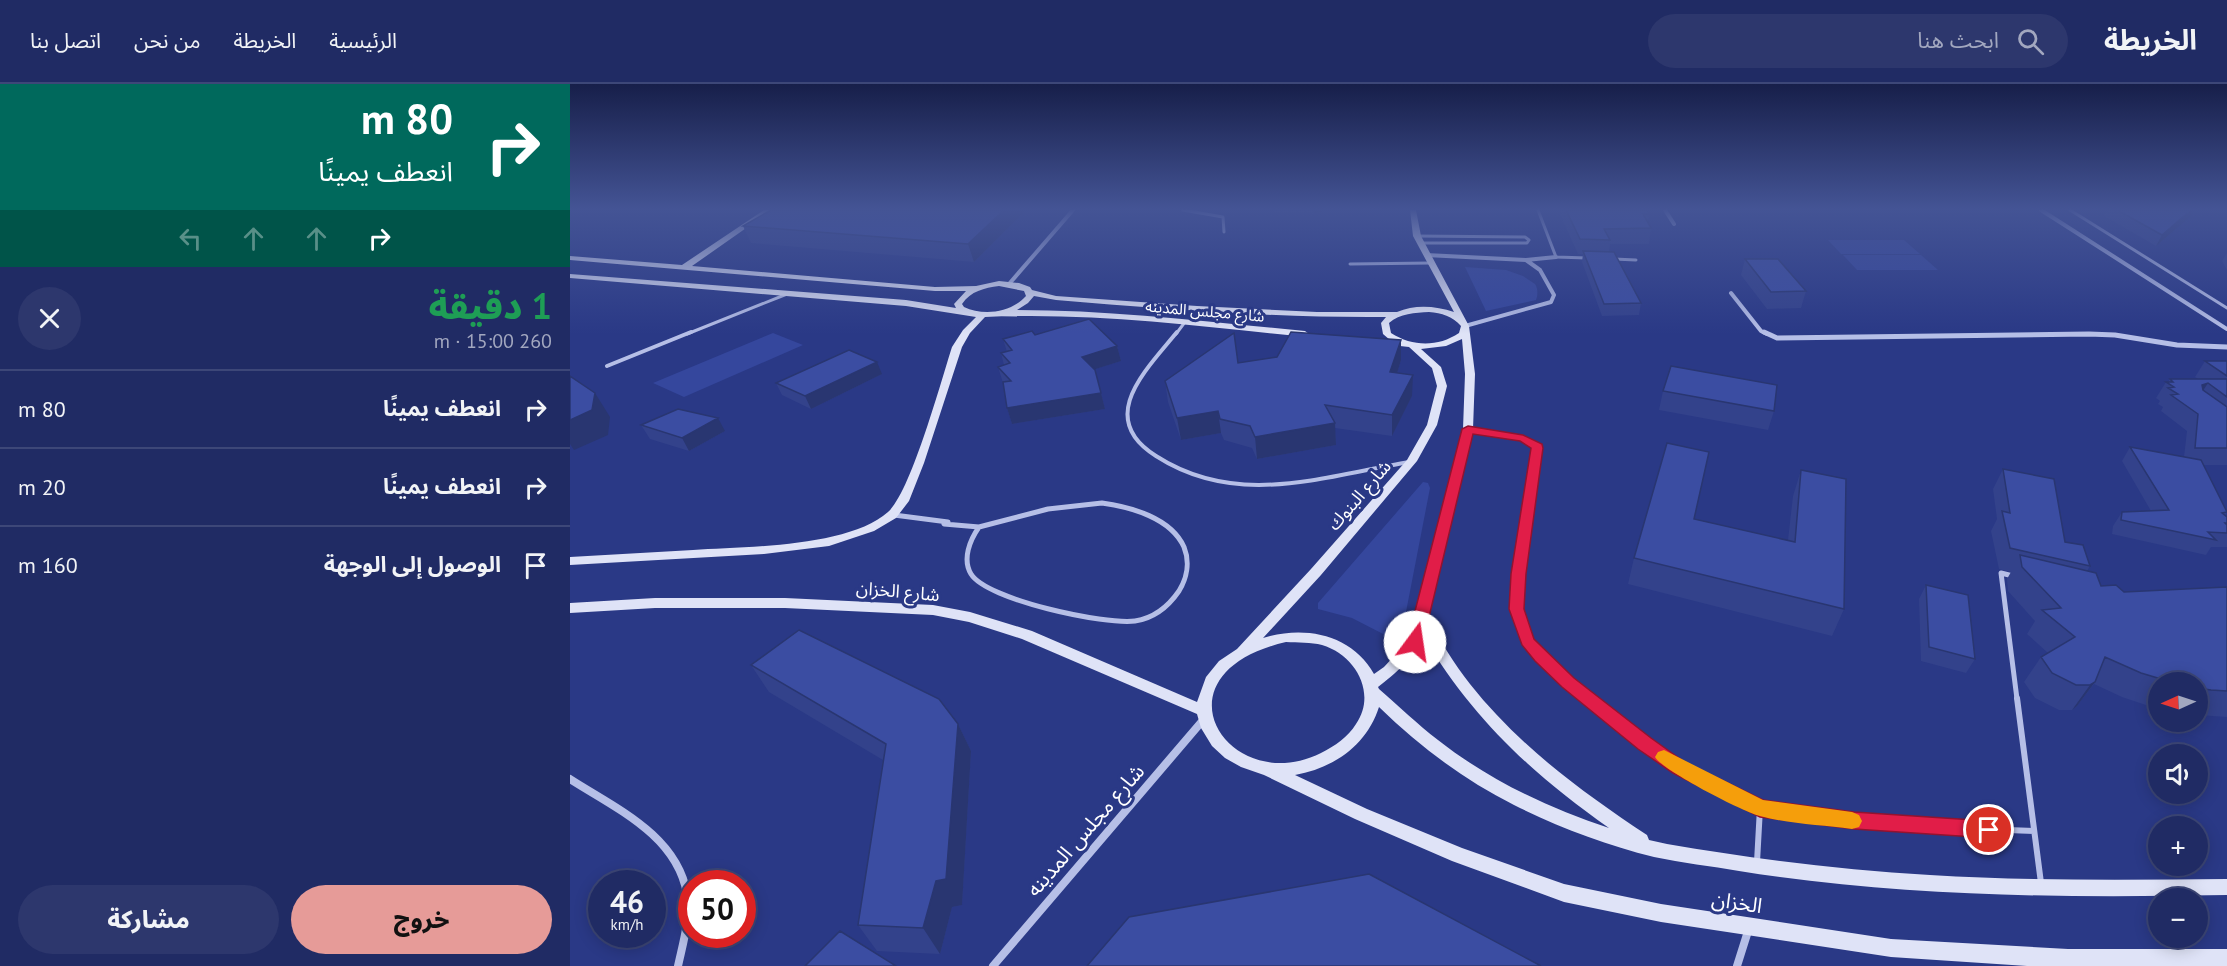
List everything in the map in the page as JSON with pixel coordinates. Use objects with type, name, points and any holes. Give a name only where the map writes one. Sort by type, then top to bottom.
[{"type":"main road","points":[[685,267],[708,251]]},
{"type":"main road","points":[[1372,689],[1415,642],[1468,429],[1470,374],[1464,326],[1424,251]]},
{"type":"main road","points":[[570,258],[935,289],[980,288],[1010,284]]},
{"type":"main road","points":[[570,276],[906,303],[967,312]]},
{"type":"main road","name":"شارع مجلس المدينه","points":[[1010,284],[1023,287],[1028,292],[1056,298],[1197,309],[1317,315],[1396,314],[1429,309],[1450,313],[1464,326]]},
{"type":"main road","points":[[967,312],[960,309],[958,304],[961,298],[980,288]]},
{"type":"main road","points":[[570,561],[764,550],[829,542],[870,528],[892,515],[903,501],[919,463],[957,347],[966,332],[989,314],[1022,304],[1030,296],[1028,292]]},
{"type":"main road","points":[[1185,322],[1197,309]]},
{"type":"main road","name":"شارع مجلس المدينه","points":[[967,312],[1050,313],[1185,322],[1310,335]]},
{"type":"main road","name":"شارع البنوك","points":[[1242,652],[1316,572],[1412,461],[1432,425],[1442,386],[1436,367],[1412,345],[1387,334],[1385,323],[1396,314]]},
{"type":"main road","points":[[1378,341],[1427,346],[1449,343],[1463,334],[1464,326]]},
{"type":"main road","name":"شارع الخزان","points":[[570,608],[655,603],[785,603],[933,610],[970,617],[1027,634],[1204,715]]},
{"type":"main road","points":[[1421,620],[1465,687],[1492,720],[1525,753],[1563,786],[1655,849]]},
{"type":"main road","points":[[1286,638],[1320,640],[1350,653],[1363,667],[1372,689],[1371,713],[1360,733],[1343,750],[1320,762],[1293,768],[1266,768],[1243,762],[1224,751],[1211,736],[1204,715],[1206,695],[1213,680],[1224,666],[1242,652],[1263,642],[1286,638]]},
{"type":"main road","name":"الخزان","points":[[1372,689],[1406,725],[1445,756],[1490,784],[1542,810],[1598,832],[1655,849],[1867,880],[2042,889],[2227,887]]},
{"type":"main road","name":"الخزان","points":[[1266,768],[1361,814],[1458,855],[1564,892],[1661,913],[1891,948],[2068,959],[2227,959]]},
{"type":"street","points":[[1010,284],[1038,251]]},
{"type":"street","points":[[2105,251],[2227,329]]},
{"type":"street","points":[[1428,259],[1526,260],[1557,257]]},
{"type":"street","points":[[1464,326],[1551,302],[1554,295],[1545,278],[1540,270],[1526,260]]},
{"type":"street","points":[[1731,293],[1761,331],[1777,338],[2089,334],[2115,335],[2177,345],[2227,347]]},
{"type":"street","name":"شارع مجلس المدينه","points":[[993,966],[1204,715]]},
{"type":"street","points":[[570,779],[663,842],[677,860],[687,882],[689,909],[686,940],[678,966]]},
{"type":"street","points":[[1737,966],[1749,927]]},
{"type":"lane","points":[[1555,251],[1557,257],[1590,258]]},
{"type":"lane","points":[[2136,251],[2227,308]]},
{"type":"lane","points":[[1350,264],[1428,259]]},
{"type":"lane","points":[[1613,259],[1636,260]]},
{"type":"lane","points":[[607,366],[787,294]]},
{"type":"lane","points":[[1185,322],[1137,384],[1127,404],[1128,425],[1136,442],[1162,461],[1191,477],[1213,483],[1266,487],[1412,461]]},
{"type":"lane","points":[[1468,429],[1523,438],[1536,444],[1517,592],[1517,609],[1527,641],[1540,657],[1568,682],[1680,768],[1760,808],[1900,825],[2034,831]]},
{"type":"lane","points":[[892,515],[948,522],[944,524],[980,527],[1028,513],[1076,505],[1103,503],[1122,505],[1143,510],[1179,536],[1187,552],[1186,576],[1180,591],[1171,603],[1148,619],[1107,623],[1088,620],[1002,594],[987,588],[972,576],[968,548],[980,527]]},
{"type":"lane","points":[[2024,579],[2001,573],[2042,889]]},
{"type":"lane","points":[[1757,865],[1760,808]]},
{"type":"shaded area","points":[[1838,251],[1917,251],[1920,254],[1841,254]]},
{"type":"shaded area","points":[[1843,255],[1921,255],[1938,270],[1857,270]]},
{"type":"shaded area","points":[[1465,267],[1506,270],[1523,276],[1535,284],[1536,300],[1486,311]]},
{"type":"shaded area","points":[[773,333],[803,345],[684,397],[653,383]]},
{"type":"shaded area","points":[[1423,482],[1428,483],[1430,488],[1406,612],[1389,637],[1352,618],[1318,609],[1318,603]]},
{"type":"building","points":[[1583,251],[1614,252],[1641,303],[1604,304]]},
{"type":"building","points":[[1745,259],[1778,259],[1806,291],[1771,292]]},
{"type":"building","points":[[1089,319],[1117,346],[1082,357],[1095,370],[1101,393],[1007,408],[1003,382],[1011,381],[998,367],[1010,363],[1001,353],[1012,350],[1003,339],[1032,331],[1035,335]]},
{"type":"building","points":[[1291,332],[1401,340],[1390,372],[1413,375],[1392,415],[1325,405],[1335,423],[1255,437],[1250,426],[1220,419],[1218,411],[1177,418],[1165,381],[1234,333],[1238,363],[1277,357]]},
{"type":"building","points":[[849,350],[877,362],[805,396],[776,383]]},
{"type":"building","points":[[2205,361],[2227,361],[2227,376]]},
{"type":"building","points":[[1671,366],[1777,385],[1774,411],[1663,391]]},
{"type":"building","points":[[570,376],[595,393],[592,410],[570,420]]},
{"type":"building","points":[[2170,379],[2227,379],[2227,397],[2208,383],[2202,385],[2203,390],[2227,407],[2227,448],[2195,448],[2198,414],[2171,395],[2178,394],[2168,388],[2174,387],[2166,382],[2173,382]]},
{"type":"building","points":[[678,409],[718,418],[682,438],[641,425]]},
{"type":"building","points":[[1667,443],[1709,452],[1694,519],[1795,542],[1801,470],[1846,479],[1844,609],[1634,558]]},
{"type":"building","points":[[2130,447],[2201,460],[2227,512],[2222,513],[2227,517],[2227,523],[2225,523],[2227,533],[2208,532],[2216,540],[2121,520],[2122,512],[2169,510]]},
{"type":"building","points":[[2003,469],[2054,479],[2065,542],[2083,545],[2090,566],[2010,548],[2002,511],[2010,513]]},
{"type":"building","points":[[2020,555],[2096,573],[2101,586],[2116,585],[2124,592],[2227,587],[2227,691],[2208,690],[2208,672],[2148,672],[2148,675],[2105,657],[2095,682],[2090,685],[2076,685],[2052,673],[2041,657],[2075,637],[2042,610],[2061,608],[2022,567]]},
{"type":"building","points":[[1926,585],[1968,595],[1975,659],[1929,647]]},
{"type":"building","points":[[799,630],[939,699],[958,724],[946,879],[936,881],[923,928],[858,925],[886,744],[751,665]]},
{"type":"building","points":[[1369,874],[1541,966],[1087,966],[1129,917]]},
{"type":"building","points":[[840,931],[896,966],[805,966]]},
{"type":"slow traffic","points":[[1664,757],[1680,768],[1760,808],[1852,821]]},
{"type":"route","points":[[1415,642],[1468,429],[1523,438],[1536,444],[1537,448],[1518,574],[1517,609],[1527,641],[1540,657],[1568,682],[1680,768],[1760,808],[1854,821],[1989,830]]}]
